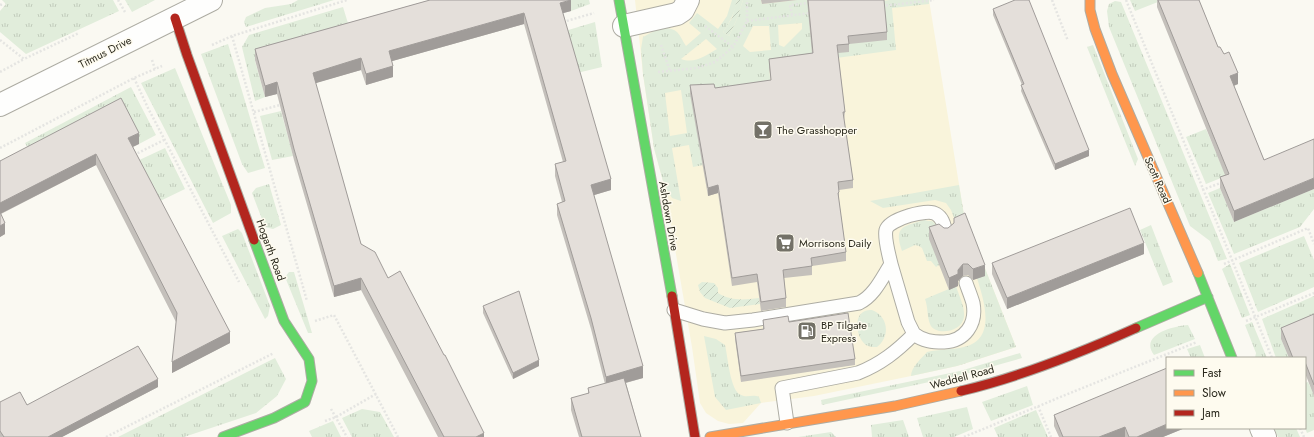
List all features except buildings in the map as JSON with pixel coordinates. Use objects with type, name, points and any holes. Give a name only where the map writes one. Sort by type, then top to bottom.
[{"type":"street","name":"Titmus Drive","points":[[0,105],[211,0]]},
{"type":"street","points":[[624,26],[678,14],[683,10],[688,0]]},
{"type":"street","name":"Scott Road","points":[[1090,0],[1090,10],[1095,29],[1110,68],[1199,274],[1232,357]]},
{"type":"street","name":"Ashdown Drive","points":[[619,2],[695,437]]},
{"type":"street","name":"Hogarth Road","points":[[175,18],[187,56],[284,321],[309,359],[312,380],[305,402],[274,418],[223,437]]},
{"type":"street","name":"Weddell Road","points":[[710,437],[895,406],[985,385],[1080,352],[1208,298]]},
{"type":"lane","points":[[946,232],[941,218],[935,212],[928,212],[896,220],[889,224],[886,230],[891,264],[908,322],[914,334],[922,339],[942,342],[959,339],[967,332],[972,324],[973,304],[966,283]]},
{"type":"lane","points":[[674,310],[703,319],[725,323],[859,303],[866,300],[871,295],[891,264]]},
{"type":"lane","points":[[787,423],[782,388],[858,373],[880,364],[914,334]]},
{"type":"path","points":[[0,148],[134,78],[232,36],[347,0]]},
{"type":"path","points":[[631,75],[697,68],[715,62],[733,47],[747,21],[747,0]]},
{"type":"path","points":[[876,6],[934,0]]},
{"type":"path","points":[[1126,0],[1202,190],[1272,357]]},
{"type":"path","points":[[562,22],[619,2]]},
{"type":"path","points":[[792,16],[790,5],[811,2]]},
{"type":"path","points":[[118,15],[125,11]]},
{"type":"path","points":[[747,21],[816,13]]},
{"type":"path","points":[[0,72],[82,32]]},
{"type":"path","points":[[232,36],[309,306]]},
{"type":"path","points":[[0,40],[24,59]]},
{"type":"path","points":[[134,78],[164,140],[241,285]]},
{"type":"path","points":[[254,112],[280,105]]},
{"type":"path","points":[[132,156],[164,140]]},
{"type":"path","points":[[1202,190],[1227,180]]},
{"type":"path","points":[[1199,274],[1308,228],[1314,244]]},
{"type":"path","points":[[964,437],[1221,332],[1314,292]]},
{"type":"path","points":[[313,321],[334,315],[398,437]]},
{"type":"path","points":[[106,437],[276,352]]},
{"type":"path","points":[[322,422],[336,417],[376,394]]},
{"type":"path","points":[[1038,406],[1051,437]]},
{"type":"shaded area","points":[[635,0],[929,0],[964,215],[1016,347],[957,366],[814,396],[761,403],[743,423],[729,424],[718,421],[706,413],[700,403],[692,347],[664,185],[654,148],[643,74]]},
{"type":"green space","points":[[2,0],[113,0],[119,11],[26,54],[0,32],[0,11],[6,4]]},
{"type":"green space","points":[[125,0],[155,0],[132,12]]},
{"type":"green space","points":[[298,0],[334,0],[246,27],[244,22],[246,17],[265,8],[291,4]]},
{"type":"green space","points":[[568,0],[589,0],[590,4],[571,11]]},
{"type":"green space","points":[[732,0],[737,0],[732,17],[723,32],[729,36],[743,0],[761,0],[762,4],[797,0],[841,0],[849,5],[890,0],[929,0],[929,4],[892,8],[896,50],[769,67],[771,88],[691,94],[703,165],[693,167],[689,145],[672,148],[681,201],[672,198],[664,185],[654,148],[643,74],[641,49],[643,37],[660,29],[669,28],[673,29],[680,35],[686,46],[701,33],[689,23],[697,13],[718,29],[727,16]],"holes":[[[802,23],[802,29],[784,47],[779,45],[778,25]],[[753,26],[769,26],[771,50],[750,52],[743,46]],[[706,39],[717,49],[704,57],[695,60],[691,61],[681,59]],[[681,90],[687,133],[670,136],[665,93]]]},
{"type":"green space","points":[[737,0],[743,0],[729,36],[723,32],[732,18]]},
{"type":"green space","points":[[1130,0],[1163,0],[1135,11]]},
{"type":"green space","points":[[1115,1],[1121,2],[1227,259],[1218,261],[1210,241],[1190,226],[1109,27],[1107,11],[1109,4]]},
{"type":"green space","points":[[343,7],[351,33],[255,61],[265,97],[255,101],[242,47],[249,35]]},
{"type":"green space","points":[[595,22],[602,67],[577,73],[565,31]]},
{"type":"green space","points":[[228,44],[265,168],[248,173],[242,164],[201,54]]},
{"type":"green space","points":[[1093,45],[1138,159],[1135,166],[1087,47]]},
{"type":"green space","points":[[175,68],[231,205],[231,213],[213,223],[141,83]]},
{"type":"green space","points":[[131,87],[156,135],[139,144],[121,110],[32,155],[25,143]]},
{"type":"green space","points":[[281,111],[293,156],[272,160],[260,116]]},
{"type":"green space","points":[[1206,129],[1226,176],[1206,184],[1186,137]]},
{"type":"green space","points":[[165,148],[185,189],[156,203],[135,162]]},
{"type":"green space","points":[[269,184],[281,225],[273,229],[265,227],[252,193],[256,188]]},
{"type":"green space","points":[[959,185],[964,215],[1016,347],[957,366],[911,376],[915,366],[927,352],[964,347],[974,343],[981,336],[986,318],[983,297],[977,278],[984,276],[958,228],[951,210],[946,203],[935,200],[883,208],[870,201]]},
{"type":"green space","points":[[1220,188],[1234,222],[1314,189],[1314,209],[1300,227],[1234,254],[1208,193]]},
{"type":"green space","points":[[925,220],[932,221],[935,224],[939,235],[939,265],[936,267],[931,261],[927,261],[922,248],[919,246],[915,245],[902,251],[900,243],[899,236],[902,228]]},
{"type":"green space","points":[[1151,225],[1173,282],[1163,286],[1140,230]]},
{"type":"green space","points":[[238,229],[242,233],[270,306],[268,316],[265,319],[222,236]]},
{"type":"green space","points":[[1304,236],[1314,260],[1314,287],[1258,312],[1239,263]]},
{"type":"green space","points":[[1230,264],[1250,315],[1242,318],[1222,269]]},
{"type":"green space","points":[[289,272],[294,272],[312,333],[308,333],[285,277]]},
{"type":"green space","points":[[702,282],[714,283],[718,288],[718,293],[723,296],[738,299],[759,298],[760,304],[730,308],[705,298],[700,292],[698,285]]},
{"type":"green space","points":[[956,286],[964,309],[964,317],[962,322],[958,327],[948,331],[937,330],[930,324],[925,299]]},
{"type":"green space","points":[[1314,296],[1314,326],[1281,339],[1289,357],[1276,357],[1262,319]]},
{"type":"green space","points":[[872,310],[882,317],[886,327],[884,337],[877,347],[869,346],[864,343],[859,334],[857,323],[861,314]]},
{"type":"green space","points":[[1252,322],[1267,357],[1255,357],[1256,353],[1245,325]]},
{"type":"green space","points":[[1188,325],[1195,339],[1154,355],[1151,348],[1151,342],[1154,337],[1174,327]]},
{"type":"green space","points":[[704,336],[716,339],[725,345],[732,381],[737,392],[743,396],[759,397],[761,403],[726,410],[715,397]]},
{"type":"green space","points":[[1200,345],[1205,357],[1191,357],[1187,349]]},
{"type":"green space","points":[[1020,353],[1022,358],[962,375],[822,405],[821,400],[960,371]]},
{"type":"green space","points":[[275,358],[286,379],[277,396],[256,413],[184,437],[118,437]]},
{"type":"green space","points":[[1308,382],[1314,395],[1314,430],[1307,433],[1305,429],[1306,383]]},
{"type":"green space","points":[[1027,386],[1033,405],[991,421],[982,402]]},
{"type":"green space","points":[[967,407],[973,429],[954,437],[923,437],[917,418]]},
{"type":"green space","points":[[362,409],[380,412],[394,437],[352,437],[342,418]]},
{"type":"green space","points":[[1036,410],[1048,437],[998,437],[994,428]]},
{"type":"green space","points":[[903,420],[909,437],[872,437],[871,425]]},
{"type":"green space","points":[[333,421],[341,437],[312,437],[309,431]]},
{"type":"green space","points":[[1274,429],[1296,429],[1300,437],[1278,437]]},
{"type":"green space","points":[[831,432],[836,437],[798,437]]},
{"type":"traffic: fast","points":[[619,0],[672,296]]},
{"type":"traffic: fast","points":[[223,437],[274,418],[305,402],[312,381],[309,359],[284,321],[254,240]]},
{"type":"traffic: fast","points":[[1198,273],[1232,357]]},
{"type":"traffic: fast","points":[[1136,328],[1208,297]]},
{"type":"traffic: slow","points":[[1090,0],[1090,10],[1095,29],[1112,74],[1198,273]]},
{"type":"traffic: slow","points":[[710,437],[895,406],[961,391]]},
{"type":"traffic: jam","points":[[175,18],[254,240]]},
{"type":"traffic: jam","points":[[672,296],[695,437]]},
{"type":"traffic: jam","points":[[961,391],[1028,372],[1136,328]]},
{"type":"place","name":"The Grasshopper","points":[[763,130]]},
{"type":"place","name":"Morrisons Daily","points":[[785,243]]},
{"type":"place","name":"BP Tilgate Express","points":[[807,331]]}]
